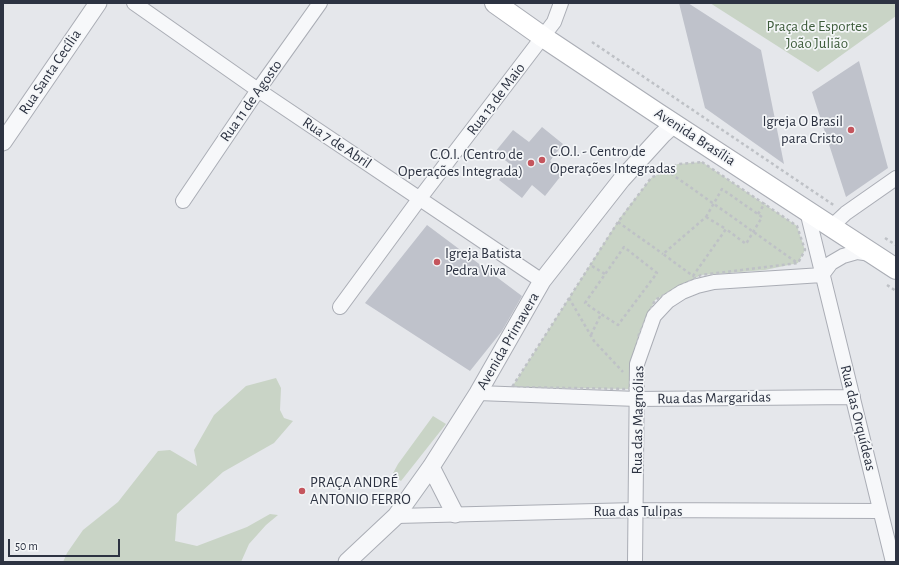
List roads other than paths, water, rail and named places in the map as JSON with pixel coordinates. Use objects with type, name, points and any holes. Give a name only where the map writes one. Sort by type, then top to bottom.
[{"type":"main road","name":"Avenida Brasília","points":[[495,3],[543,37],[674,124],[896,269]]},
{"type":"street","name":"Rua Santa Cecília","points":[[3,142],[98,3]]},
{"type":"street","name":"Rua 7 de Abril","points":[[134,3],[258,90],[542,281]]},
{"type":"street","name":"Rua 11 de Agosto","points":[[183,201],[258,90],[320,3]]},
{"type":"street","name":"Rua 13 de Maio","points":[[340,307],[420,198],[554,22],[561,3]]},
{"type":"street","name":"Avenida Primavera","points":[[347,562],[396,516],[431,467],[478,393],[542,281],[622,179],[674,124]]},
{"type":"street","points":[[831,227],[846,213],[896,178]]},
{"type":"street","name":"Rua das Orquídeas","points":[[807,211],[893,562]]},
{"type":"street","points":[[822,275],[831,263],[843,256],[857,252],[874,255]]},
{"type":"street","name":"Rua das Magnólias","points":[[635,562],[637,364],[654,316],[668,301],[682,292],[697,286],[714,282],[822,275]]},
{"type":"street","name":"Rua das Margaridas","points":[[478,393],[637,399],[853,397]]},
{"type":"street","points":[[431,467],[455,514]]},
{"type":"street","name":"Rua das Tulipas","points":[[396,516],[636,510],[880,512]]},
{"type":"place","name":"Igreja O Brasil para Cristo","points":[[851,130]]},
{"type":"place","name":"C.O.I. - Centro de Operações Integradas","points":[[542,160]]},
{"type":"place","name":"C.O.I. (Centro de Operações Integrada)","points":[[531,163]]},
{"type":"place","name":"Igreja Batista Pedra Viva","points":[[437,262]]},
{"type":"place","name":"PRAÇA ANDRÉ ANTONIO FERRO","points":[[302,491]]},
{"type":"park label","name":"Praça de Esportes João Julião","points":[[817,34]]}]
